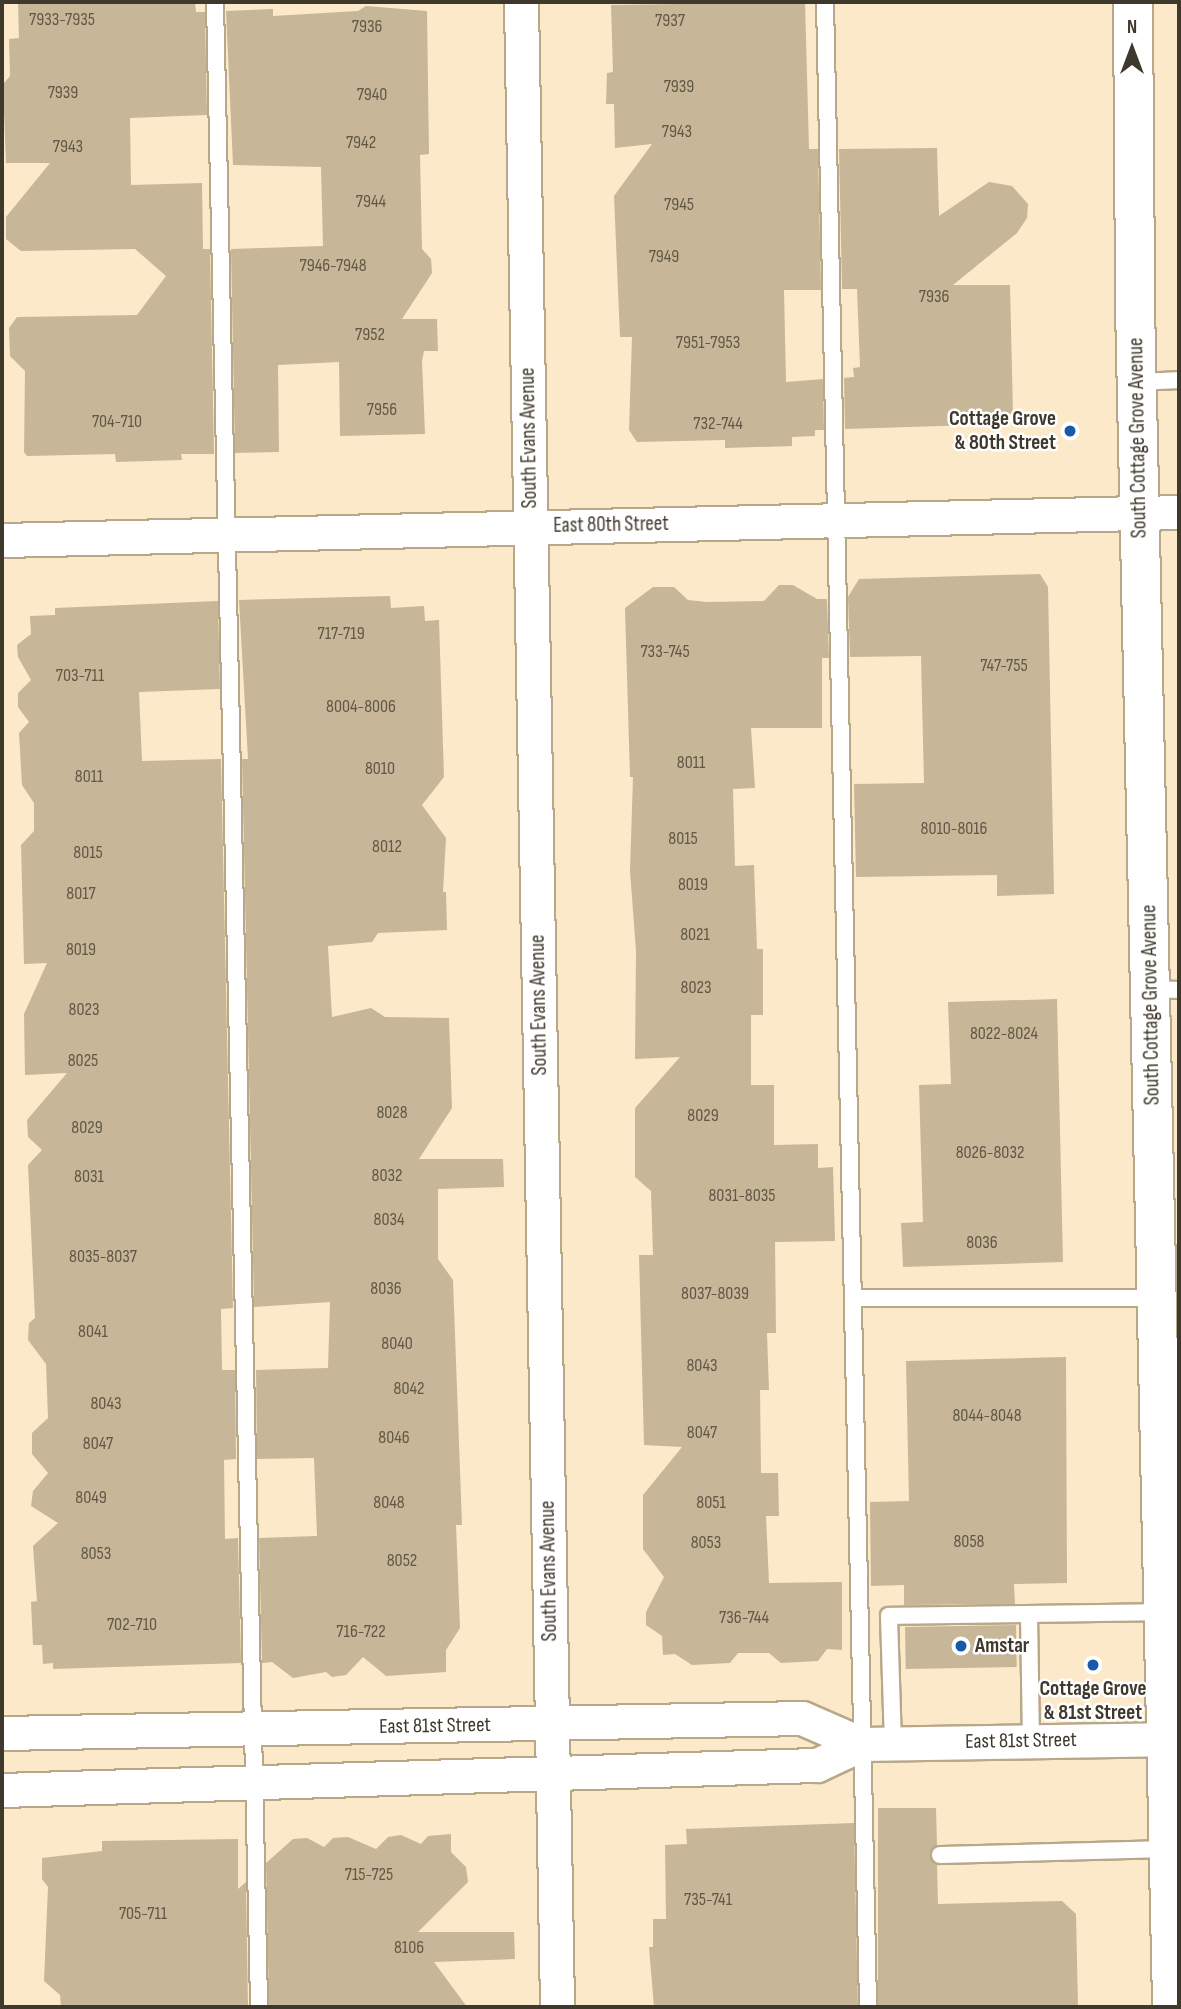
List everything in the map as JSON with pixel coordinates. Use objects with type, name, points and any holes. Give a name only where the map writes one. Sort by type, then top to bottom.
[{"type":"main road","name":"South Cottage Grove Avenue","points":[[1133,2],[1140,512],[1165,990],[1158,1298],[1164,1612],[1173,1739],[1172,2007]]},
{"type":"street","name":"South Evans Avenue","points":[[521,2],[557,2007]]},
{"type":"street","name":"East 80th Street","points":[[2,540],[1179,512]]},
{"type":"street","name":"East 81st Street","points":[[2,1733],[802,1718],[877,1744]]},
{"type":"street","name":"East 81st Street","points":[[2,1790],[817,1765],[877,1744],[1173,1739]]},
{"type":"lane","points":[[215,2],[259,2007]]},
{"type":"lane","points":[[825,2],[853,1298],[877,1744]]},
{"type":"lane","points":[[1137,382],[1179,380]]},
{"type":"lane","points":[[853,1298],[1158,1298]]},
{"type":"lane","points":[[868,2007],[877,1744],[889,1616],[1164,1612]]},
{"type":"lane","points":[[1029,1614],[1031,1741]]},
{"type":"lane","points":[[940,1855],[1173,1873]]},
{"type":"building","points":[[18,2],[195,2],[196,12],[205,12],[207,115],[130,118],[131,185],[202,183],[203,249],[210,249],[214,454],[181,454],[182,460],[116,462],[115,454],[27,456],[24,452],[25,371],[10,356],[9,328],[17,317],[137,315],[166,276],[135,249],[21,251],[6,239],[6,217],[50,163],[6,163],[3,84],[10,76],[9,39],[19,38]]},
{"type":"building","points":[[805,2],[809,149],[818,149],[821,290],[784,290],[786,382],[823,379],[824,430],[815,430],[815,436],[792,437],[792,446],[725,448],[725,440],[637,442],[629,430],[632,337],[620,337],[614,196],[652,144],[615,148],[614,104],[606,104],[607,73],[613,72],[611,5]]},
{"type":"building","points":[[366,6],[427,11],[429,154],[420,155],[422,249],[431,259],[432,273],[402,319],[437,319],[438,351],[424,351],[422,361],[425,434],[340,436],[339,362],[278,365],[279,452],[235,453],[231,249],[323,246],[321,167],[233,165],[226,11],[273,9],[273,16],[358,11]]},
{"type":"building","points":[[937,148],[939,216],[989,182],[1012,186],[1028,204],[1027,218],[1017,233],[953,285],[1010,285],[1013,414],[1005,414],[1005,424],[845,429],[844,378],[854,377],[853,368],[860,367],[857,289],[842,289],[839,149]]},
{"type":"building","points":[[1040,574],[1048,587],[1054,894],[997,896],[997,875],[856,877],[854,784],[924,783],[921,656],[850,657],[848,597],[859,579]]},
{"type":"building","points":[[779,585],[793,585],[817,599],[827,599],[829,658],[822,658],[822,728],[751,728],[755,788],[733,789],[735,866],[754,865],[757,949],[763,949],[763,1015],[751,1015],[751,1085],[774,1085],[774,1145],[818,1144],[818,1168],[833,1167],[835,1241],[775,1242],[776,1333],[767,1333],[769,1390],[760,1390],[761,1473],[778,1473],[779,1516],[766,1516],[769,1583],[842,1582],[842,1650],[827,1649],[818,1661],[781,1663],[769,1653],[738,1653],[730,1663],[692,1665],[675,1654],[663,1655],[662,1636],[646,1625],[646,1612],[664,1577],[643,1549],[643,1495],[682,1447],[644,1445],[639,1255],[653,1255],[651,1191],[635,1177],[635,1108],[680,1057],[635,1059],[636,951],[630,871],[633,777],[630,777],[625,608],[653,587],[674,587],[688,600],[707,602],[764,601]]},
{"type":"building","points":[[390,596],[391,608],[424,606],[425,621],[439,620],[444,777],[422,805],[446,838],[443,892],[446,892],[447,930],[378,933],[372,942],[328,946],[332,1017],[371,1008],[385,1017],[449,1018],[452,1108],[419,1159],[503,1159],[504,1187],[438,1189],[438,1259],[453,1280],[462,1525],[456,1525],[460,1628],[446,1650],[446,1672],[386,1676],[363,1657],[346,1675],[332,1677],[326,1672],[293,1678],[272,1662],[262,1663],[259,1538],[317,1536],[314,1458],[257,1459],[256,1370],[328,1368],[330,1302],[254,1307],[242,759],[248,759],[239,600]]},
{"type":"building","points":[[218,601],[220,689],[139,692],[142,761],[221,759],[233,1308],[221,1309],[222,1370],[235,1370],[236,1459],[224,1460],[225,1539],[238,1538],[241,1663],[53,1669],[53,1663],[43,1664],[42,1645],[33,1645],[31,1602],[37,1601],[33,1546],[58,1523],[31,1506],[33,1491],[48,1473],[32,1454],[32,1433],[48,1418],[46,1364],[28,1340],[29,1323],[35,1318],[28,1165],[42,1150],[28,1137],[27,1120],[67,1073],[25,1075],[24,1014],[47,963],[24,964],[21,845],[34,831],[34,803],[22,785],[19,733],[29,722],[18,707],[18,693],[31,680],[18,657],[17,645],[31,634],[30,616],[55,615],[55,608]]},
{"type":"building","points":[[1057,999],[1063,1262],[903,1267],[901,1223],[923,1222],[919,1085],[951,1084],[948,1002]]},
{"type":"building","points":[[1066,1357],[1067,1583],[1014,1584],[1015,1604],[904,1605],[904,1585],[871,1586],[870,1502],[909,1501],[906,1361]]},
{"type":"building","name":"Amstar","points":[[1016,1625],[1017,1667],[906,1669],[905,1627]]},
{"type":"building","points":[[878,1808],[936,1808],[937,1845],[930,1855],[937,1865],[938,1904],[1062,1901],[1076,1914],[1078,2007],[878,2007]]},
{"type":"building","points":[[854,1823],[858,2007],[654,2007],[649,1947],[653,1947],[653,1919],[666,1919],[665,1845],[687,1844],[686,1829]]},
{"type":"building","points":[[451,1834],[451,1852],[466,1867],[468,1882],[418,1932],[514,1932],[515,1959],[434,1962],[467,2007],[269,2007],[266,1863],[293,1839],[307,1838],[324,1847],[333,1838],[348,1837],[376,1849],[388,1837],[401,1835],[421,1844],[428,1836]]},
{"type":"building","points":[[238,1839],[238,1889],[246,1882],[248,2007],[61,2007],[60,1995],[44,1981],[48,1887],[42,1879],[42,1858],[102,1851],[102,1841]]},
{"type":"place","name":"Cottage Grove & 80th Street","points":[[1070,431]]},
{"type":"place","name":"Amstar","points":[[961,1646]]},
{"type":"place","name":"Cottage Grove & 81st Street","points":[[1093,1665]]}]
